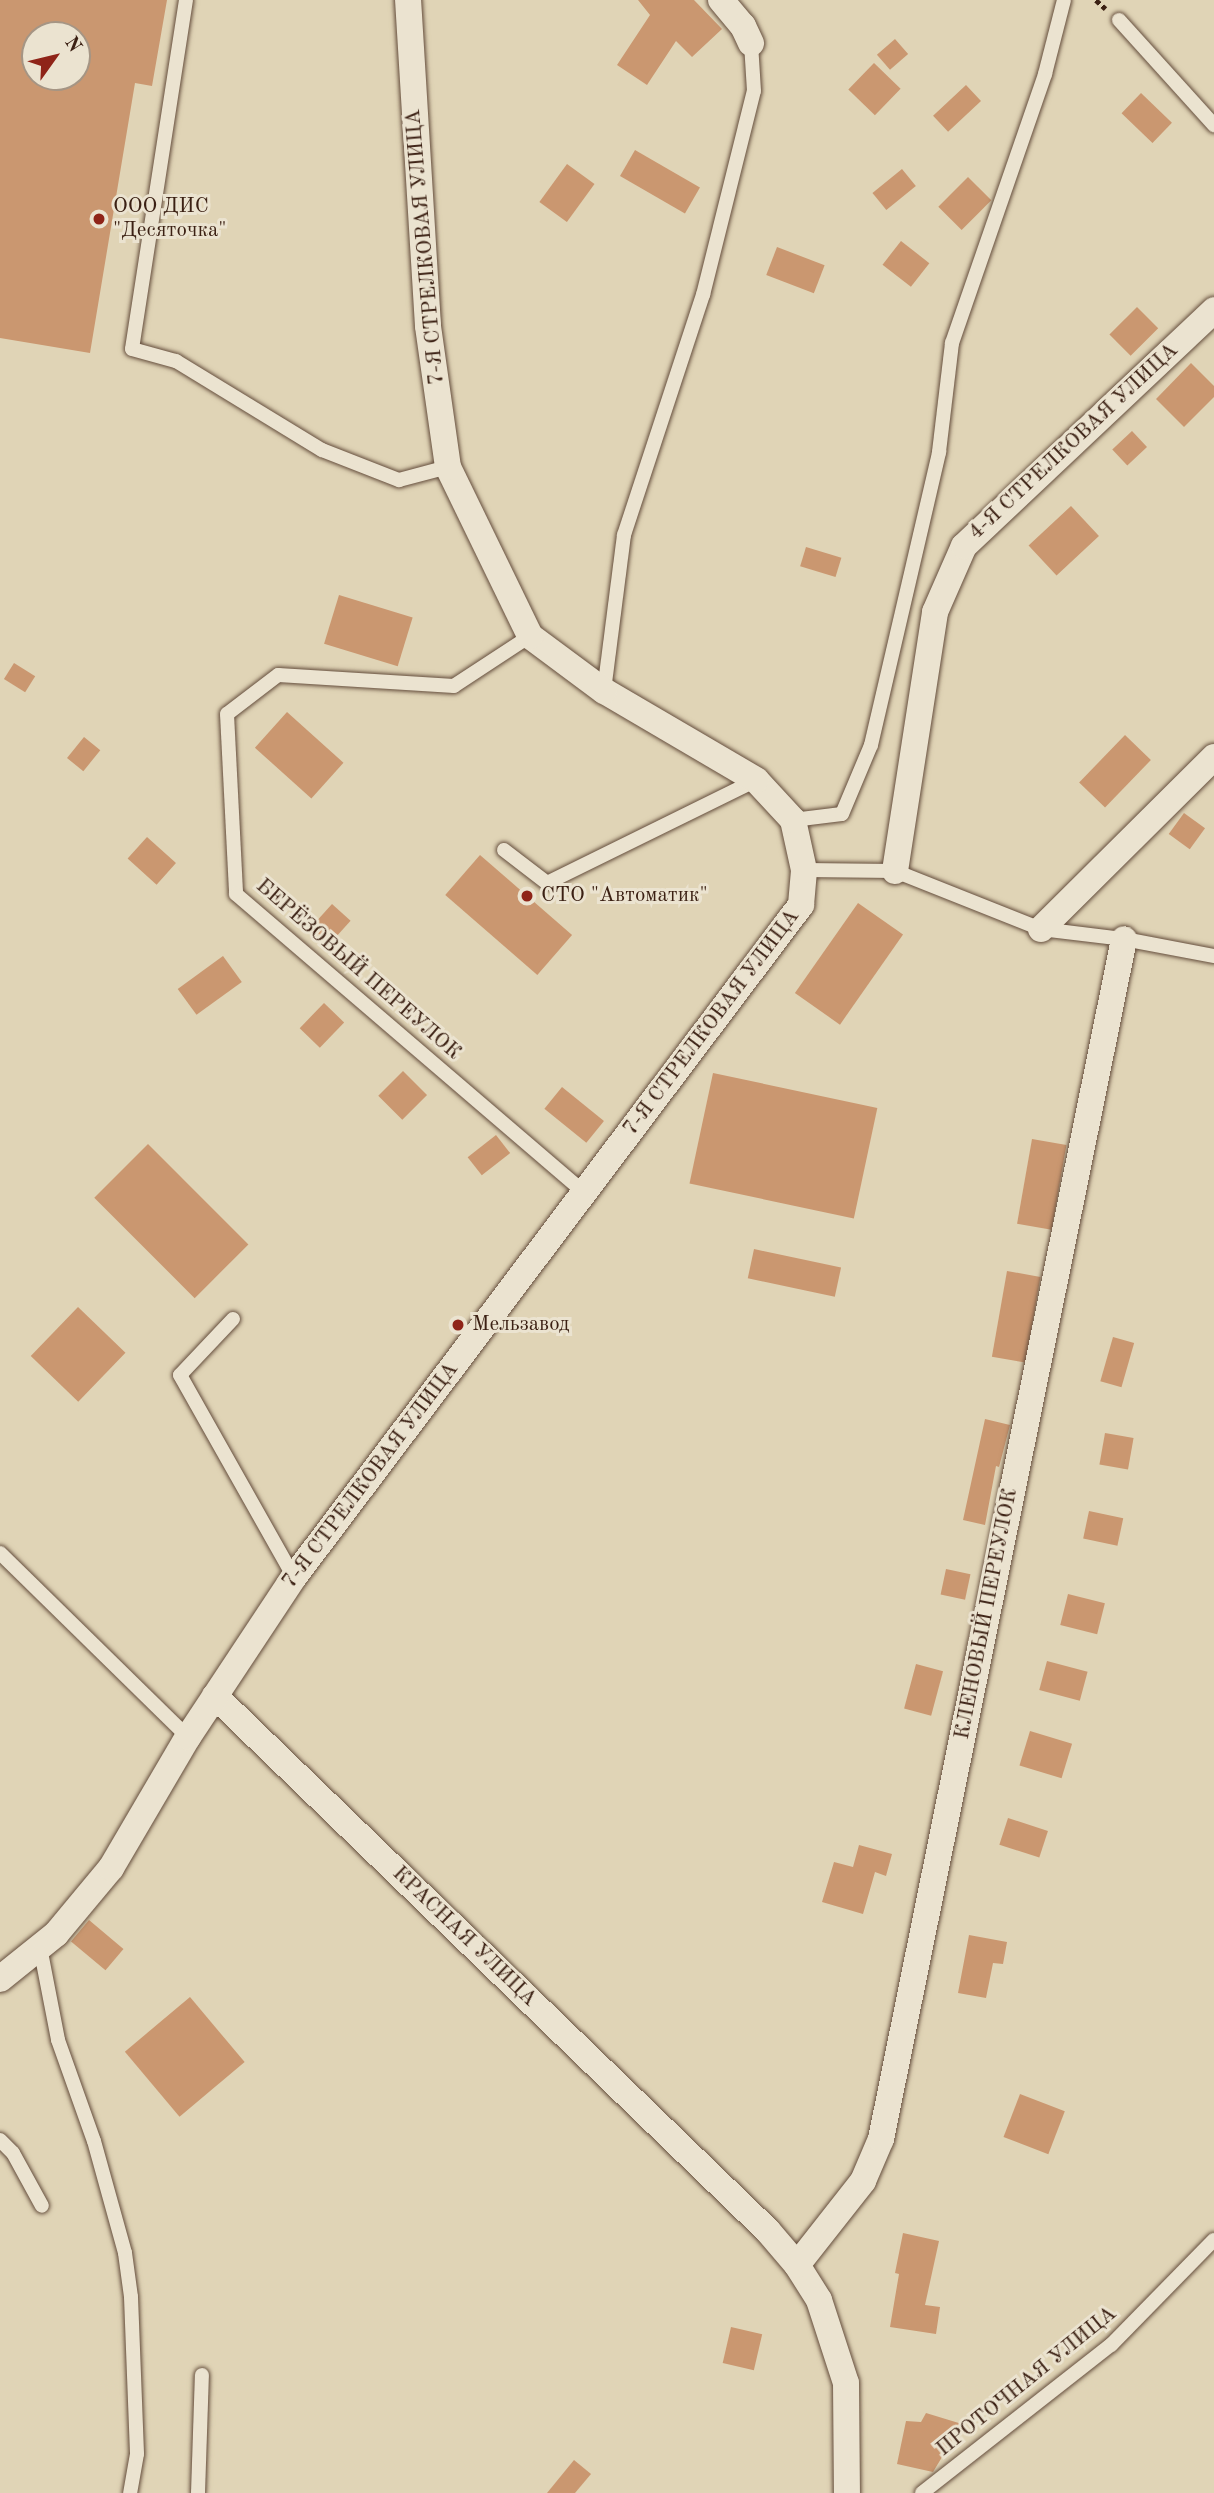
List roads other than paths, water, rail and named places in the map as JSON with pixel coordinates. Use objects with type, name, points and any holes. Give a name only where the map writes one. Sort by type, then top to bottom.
[{"type":"street","name":"7-Я СТРЕЛКОВАЯ УЛИЦА","points":[[215,1696],[294,1577],[801,905],[804,870],[793,820],[756,780],[604,691],[530,636],[448,467],[428,326],[408,0]]},
{"type":"street","points":[[721,0],[743,26],[751,43]]},
{"type":"street","name":"4-Я СТРЕЛКОВАЯ УЛИЦА","points":[[895,871],[935,612],[964,546],[1214,310]]},
{"type":"street","points":[[1041,929],[1214,757]]},
{"type":"street","name":"КЛЕНОВЫЙ ПЕРЕУЛОК","points":[[797,2265],[863,2181],[881,2139],[1124,939]]},
{"type":"street","points":[[0,1979],[56,1934],[111,1868],[215,1696]]},
{"type":"street","name":"КРАСНАЯ УЛИЦА","points":[[215,1696],[768,2231],[797,2265],[820,2300],[846,2383],[847,2493]]},
{"type":"lane","points":[[186,0],[132,349],[176,361],[322,450],[399,480],[448,467]]},
{"type":"lane","points":[[793,820],[842,814],[871,746],[939,452],[952,343],[1045,74],[1064,0]]},
{"type":"lane","points":[[1119,20],[1214,125]]},
{"type":"lane","points":[[604,691],[624,535],[703,295],[754,91],[751,43]]},
{"type":"lane","name":"БЕРЁЗОВЫЙ ПЕРЕУЛОК","points":[[530,636],[454,685],[278,675],[227,714],[236,894],[584,1192]]},
{"type":"lane","points":[[504,850],[547,883],[756,780]]},
{"type":"lane","points":[[804,870],[895,871],[1041,929],[1124,939],[1214,956]]},
{"type":"lane","points":[[233,1319],[180,1375],[294,1577]]},
{"type":"lane","points":[[0,1553],[188,1737]]},
{"type":"lane","points":[[40,1947],[58,2040],[94,2141],[125,2253],[131,2297],[137,2454],[130,2493]]},
{"type":"lane","points":[[0,2140],[13,2153],[42,2206]]},
{"type":"lane","name":"ПРОТОЧНАЯ УЛИЦА","points":[[922,2493],[1111,2345],[1214,2240]]},
{"type":"lane","points":[[198,2493],[202,2375]]},
{"type":"place","name":"ООО ДИС \"Десяточка\"","points":[[99,219]]},
{"type":"place","name":"СТО \"Автоматик\"","points":[[527,896]]},
{"type":"place","name":"Мельзавод","points":[[458,1325]]}]
